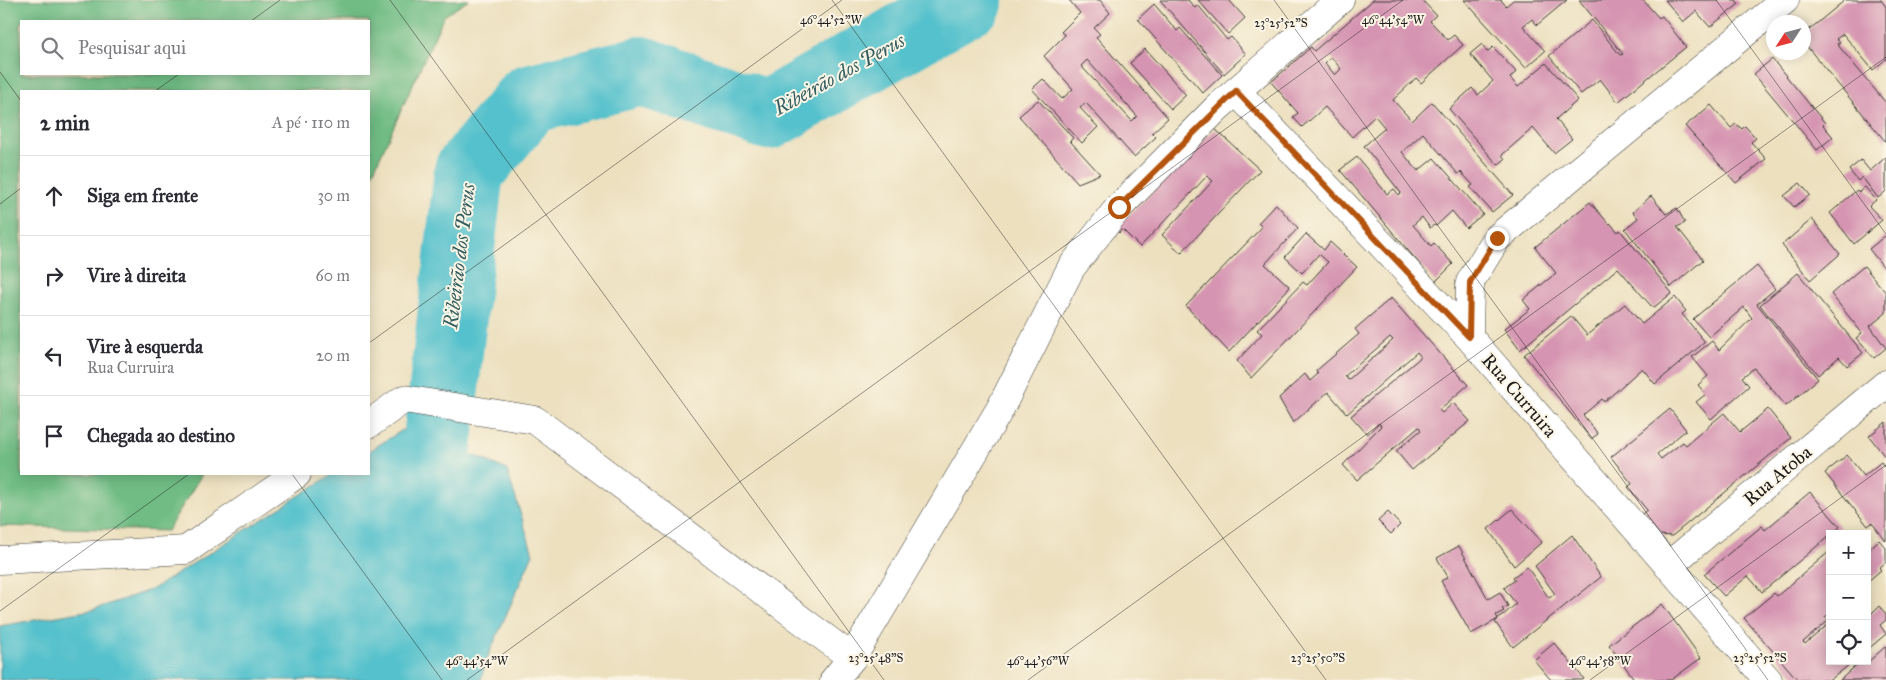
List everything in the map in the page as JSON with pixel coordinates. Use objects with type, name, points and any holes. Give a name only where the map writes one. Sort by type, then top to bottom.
[{"type":"street","points":[[834,680],[852,658],[1000,409],[1071,268],[1119,207],[1236,91],[1340,0]]},
{"type":"street","name":"Rua Curruira","points":[[1768,680],[1469,337],[1470,282],[1497,238],[1785,0]]},
{"type":"street","points":[[1236,91],[1469,337]]},
{"type":"street","name":"Rua Atoba","points":[[1668,566],[1886,384]]},
{"type":"street","points":[[370,423],[404,399],[535,420],[852,658]]},
{"type":"street","points":[[0,560],[186,550],[296,475]]},
{"type":"green space","points":[[0,0],[469,0],[444,16],[370,179],[370,90],[20,90],[20,475],[201,475],[167,531],[0,526]]},
{"type":"water","points":[[409,426],[507,470],[533,554],[485,663],[481,680],[0,680],[0,626],[92,610],[153,589],[331,475],[370,475],[370,450]]},
{"type":"building","points":[[1069,0],[1100,0],[1110,13],[1094,28],[1100,34],[1096,37],[1168,118],[1152,133],[1156,137],[1134,157],[1086,103],[1080,108],[1098,127],[1082,143],[1032,89],[1043,79],[1062,99],[1073,89],[1044,56],[1065,35],[1061,32],[1080,13]],"holes":[[[1087,60],[1137,116],[1132,121],[1081,66]]]},
{"type":"building","points":[[1160,0],[1188,0],[1195,8],[1198,5],[1227,40],[1231,37],[1246,54],[1224,74]]},
{"type":"building","points":[[1198,0],[1229,0],[1245,18],[1228,34]]},
{"type":"building","points":[[1373,0],[1422,0],[1436,15],[1430,21],[1448,40],[1454,35],[1463,45],[1421,83],[1416,78],[1393,100],[1412,121],[1432,102],[1513,195],[1492,212],[1470,187],[1473,185],[1461,172],[1458,174],[1423,133],[1402,152],[1418,171],[1434,158],[1483,214],[1466,228],[1452,211],[1436,226],[1434,225],[1430,228],[1422,217],[1413,225],[1431,246],[1434,243],[1453,264],[1435,282],[1340,170],[1357,157],[1387,194],[1394,189],[1399,195],[1401,193],[1364,146],[1385,128],[1375,116],[1352,137],[1325,107],[1302,127],[1293,117],[1298,113],[1271,82],[1311,47],[1314,51]],"holes":[[[1331,57],[1341,69],[1335,75],[1325,63]]]},
{"type":"building","points":[[1464,0],[1501,0],[1506,6],[1513,0],[1567,0],[1537,25],[1532,19],[1523,26],[1545,51],[1526,68]]},
{"type":"building","points":[[1579,0],[1643,0],[1659,18],[1662,16],[1686,47],[1618,102],[1600,79],[1581,94],[1549,56],[1592,20],[1620,55],[1623,54]]},
{"type":"building","points":[[1665,0],[1736,0],[1739,4],[1710,27],[1696,11],[1683,22]]},
{"type":"building","points":[[1845,0],[1881,0],[1886,7],[1886,59],[1873,70],[1843,34],[1836,39],[1840,42],[1837,44],[1886,103],[1886,142],[1811,51],[1811,28]]},
{"type":"building","points":[[1154,4],[1177,31],[1180,28],[1222,75],[1203,93],[1138,19]]},
{"type":"building","points":[[1482,44],[1487,52],[1493,47],[1516,72],[1510,78],[1518,87],[1546,63],[1578,100],[1556,119],[1572,139],[1554,153],[1533,128],[1502,155],[1505,159],[1498,165],[1449,109],[1472,88],[1478,95],[1493,81],[1470,54]]},
{"type":"building","points":[[1145,49],[1186,95],[1171,109],[1130,63]]},
{"type":"building","points":[[1773,60],[1825,123],[1823,125],[1833,137],[1817,150],[1754,74]]},
{"type":"building","points":[[1038,100],[1073,138],[1070,141],[1100,174],[1078,183],[1019,116]]},
{"type":"building","points":[[1711,105],[1731,128],[1736,124],[1742,129],[1745,126],[1756,138],[1751,142],[1766,159],[1736,183],[1685,126]]},
{"type":"building","points":[[1215,129],[1260,170],[1181,253],[1162,235],[1213,181],[1207,176],[1140,247],[1122,229],[1119,233],[1115,229]]},
{"type":"building","points":[[1886,157],[1886,191],[1878,198],[1862,177],[1858,181],[1849,170],[1861,160],[1870,171]]},
{"type":"building","points":[[1800,183],[1810,195],[1794,207],[1784,196]]},
{"type":"building","points":[[1865,187],[1876,200],[1869,206],[1882,220],[1854,244],[1830,213],[1857,190],[1859,192]]},
{"type":"building","points":[[1651,196],[1666,214],[1677,208],[1685,223],[1677,227],[1703,260],[1671,287],[1625,229],[1638,218],[1633,212]]},
{"type":"building","points":[[1590,202],[1609,224],[1618,232],[1620,230],[1672,293],[1653,308],[1618,268],[1520,350],[1504,329],[1530,309],[1523,300],[1556,273],[1535,247]]},
{"type":"building","points":[[1276,204],[1298,228],[1265,264],[1290,287],[1229,352],[1186,306],[1262,227],[1258,223]]},
{"type":"building","points":[[1812,219],[1840,254],[1810,280],[1782,245]]},
{"type":"building","points":[[1306,234],[1324,250],[1330,242],[1357,267],[1251,378],[1237,361],[1262,334],[1257,330],[1303,282],[1307,285],[1328,262],[1319,254],[1302,273],[1285,257]]},
{"type":"building","points":[[1886,235],[1886,270],[1869,249]]},
{"type":"building","points":[[1757,266],[1775,289],[1757,304],[1818,379],[1786,406],[1754,368],[1742,377],[1749,386],[1711,419],[1696,402],[1706,394],[1698,385],[1708,376],[1692,357],[1712,341],[1719,350],[1752,318],[1744,307],[1709,337],[1693,319]]},
{"type":"building","points":[[1864,266],[1886,293],[1886,313],[1870,326],[1886,348],[1874,358],[1856,338],[1862,333],[1831,294]]},
{"type":"building","points":[[1798,273],[1863,353],[1847,366],[1839,357],[1818,375],[1760,305]]},
{"type":"building","points":[[1675,297],[1686,311],[1682,314],[1705,342],[1655,384],[1642,368],[1604,402],[1602,399],[1583,415],[1598,434],[1591,439],[1524,355],[1571,316],[1587,335],[1625,304],[1642,324]]},
{"type":"building","points":[[1391,298],[1468,385],[1439,410],[1442,413],[1453,403],[1470,421],[1412,470],[1396,451],[1421,430],[1419,427],[1357,480],[1343,465],[1381,426],[1379,423],[1367,434],[1351,416],[1421,357],[1417,352],[1347,414],[1328,392],[1293,423],[1279,398],[1305,374],[1310,381],[1318,374],[1316,371],[1359,334],[1355,329]],"holes":[[[1390,337],[1393,340],[1348,380],[1345,376]]]},
{"type":"building","points":[[1670,409],[1686,430],[1657,454],[1661,459],[1683,442],[1686,445],[1724,413],[1740,432],[1768,409],[1791,438],[1672,536],[1659,535],[1642,514],[1647,510],[1628,487],[1632,484],[1611,457]]},
{"type":"building","points":[[1886,422],[1886,458],[1869,436]]},
{"type":"building","points":[[1847,455],[1864,476],[1881,462],[1886,469],[1886,541],[1872,523],[1868,526],[1825,473]]},
{"type":"building","points":[[1810,492],[1840,527],[1836,530],[1826,530],[1826,539],[1762,592],[1748,576],[1724,596],[1704,574],[1762,526],[1765,530]]},
{"type":"building","points":[[1512,509],[1542,542],[1514,566],[1488,529]]},
{"type":"building","points":[[1388,512],[1400,525],[1391,534],[1378,521]]},
{"type":"building","points":[[1572,535],[1601,577],[1513,647],[1495,622],[1516,604],[1504,588],[1515,580],[1513,577],[1527,567],[1549,598],[1555,594],[1535,566]]},
{"type":"building","points":[[1879,540],[1886,548],[1886,562],[1879,568],[1881,570],[1871,579],[1871,575],[1871,547]]},
{"type":"building","points":[[1459,546],[1488,599],[1500,592],[1508,606],[1502,609],[1504,611],[1496,615],[1498,619],[1471,634],[1441,581],[1448,577],[1437,558]]},
{"type":"building","points":[[1826,554],[1826,623],[1803,642],[1805,644],[1826,626],[1826,665],[1849,665],[1830,680],[1798,680],[1744,618],[1774,593],[1777,596]]},
{"type":"building","points":[[1662,604],[1701,658],[1671,680],[1635,680],[1609,645]]},
{"type":"building","points":[[1879,606],[1886,614],[1886,620],[1880,625],[1886,634],[1871,647],[1871,620],[1871,614]]},
{"type":"building","points":[[1554,643],[1584,679],[1551,680],[1534,660]]},
{"type":"building","points":[[1886,646],[1886,680],[1840,680],[1857,665],[1871,665],[1871,659]]},
{"type":"waterway","name":"Ribeirão dos Perus","points":[[378,511],[437,448],[469,171],[529,99],[641,71],[768,115],[969,0]]},
{"type":"route","points":[[1119,207],[1236,91],[1322,179],[1469,337],[1470,282],[1497,238]]}]
